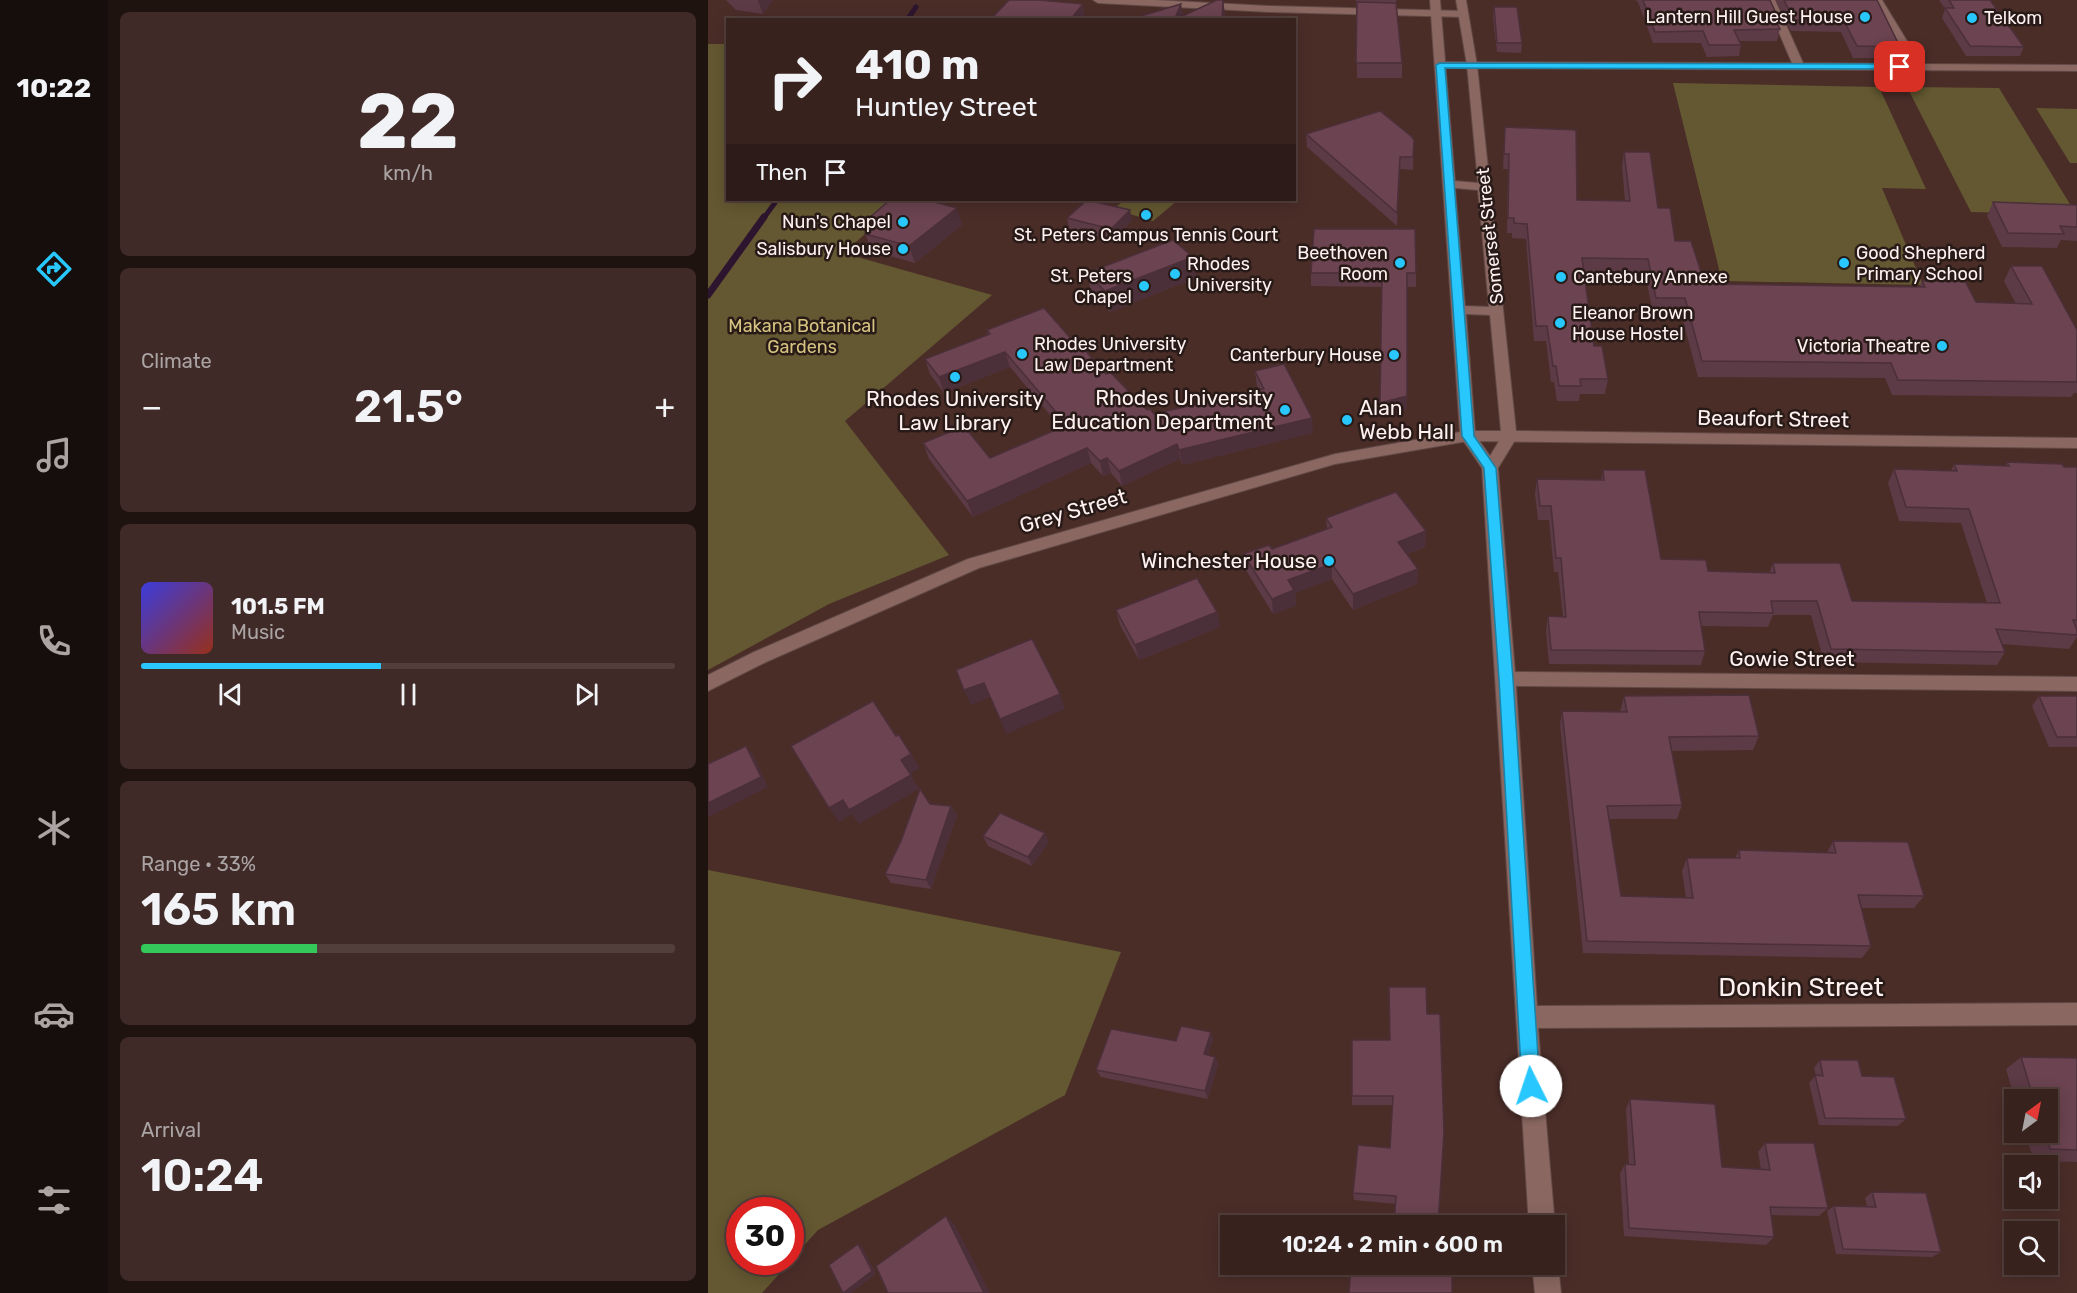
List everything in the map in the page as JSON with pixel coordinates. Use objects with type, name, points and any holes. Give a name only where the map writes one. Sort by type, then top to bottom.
[{"type":"street","points":[[1098,0],[1269,9],[1462,7]]},
{"type":"street","points":[[1770,0],[1799,66]]},
{"type":"street","points":[[1877,0],[1917,67]]},
{"type":"street","name":"Somerset Street","points":[[1435,6],[1468,436],[1490,468]]},
{"type":"street","name":"Somerset Street","points":[[1462,7],[1472,65],[1509,437]]},
{"type":"street","points":[[1440,65],[2077,68]]},
{"type":"street","points":[[1449,184],[1484,187]]},
{"type":"street","points":[[1458,310],[1498,311]]},
{"type":"street","name":"Beaufort Street","points":[[1468,436],[2077,443]]},
{"type":"street","name":"Grey Street","points":[[708,684],[760,657],[974,563],[1335,459],[1468,436]]},
{"type":"street","points":[[1509,437],[1490,468],[1541,1215]]},
{"type":"street","name":"Gowie Street","points":[[1506,679],[2077,684]]},
{"type":"street","name":"Donkin Street","points":[[1526,1017],[2077,1014]]},
{"type":"street","points":[[1546,1275],[1548,1293]]},
{"type":"green space","name":"Makana Botanical Gardens","points":[[708,44],[726,44],[726,201],[904,201],[843,253],[992,295],[845,421],[949,555],[829,604],[708,670]]},
{"type":"green space","points":[[1673,83],[1879,87],[1926,189],[1882,188],[1923,285],[1722,281]]},
{"type":"green space","points":[[1907,87],[1999,88],[2076,214],[1971,212]]},
{"type":"green space","points":[[2036,108],[2077,109],[2077,163],[2070,163]]},
{"type":"green space","name":"St. Peters Campus Tennis Court","points":[[1124,201],[1177,201],[1153,221],[1113,209]]},
{"type":"green space","points":[[708,870],[1121,952],[1065,1095],[818,1230],[804,1246],[804,1197],[726,1197],[726,1275],[778,1275],[762,1293],[708,1293]]},
{"type":"building","points":[[1009,0],[1083,4],[1072,18],[992,18]]},
{"type":"building","points":[[1217,0],[1223,0],[1222,18],[1178,18]]},
{"type":"building","points":[[1643,0],[1770,0],[1779,20],[1775,19],[1780,29],[1734,30],[1741,45],[1709,45],[1703,31],[1655,32]]},
{"type":"building","points":[[1784,0],[1877,0],[1900,47],[1857,46],[1844,21],[1794,20]]},
{"type":"building","name":"Telkom","points":[[1949,0],[1990,0],[2024,47],[1970,46],[1945,8],[1954,8]]},
{"type":"building","points":[[1357,2],[1396,3],[1402,63],[1356,63]]},
{"type":"building","points":[[1181,4],[1175,18],[1135,18]]},
{"type":"building","points":[[1494,7],[1517,7],[1522,43],[1497,43]]},
{"type":"building","points":[[1380,111],[1414,140],[1413,157],[1400,157],[1397,213],[1306,134]]},
{"type":"building","points":[[1505,127],[1576,130],[1577,200],[1630,201],[1624,152],[1650,152],[1658,208],[1670,208],[1675,241],[1691,241],[1705,284],[1925,287],[1922,281],[1965,281],[1976,302],[2032,304],[2011,266],[2042,266],[2077,330],[2077,382],[1898,380],[1891,363],[1702,361],[1685,298],[1656,298],[1648,259],[1582,258],[1594,346],[1602,346],[1608,379],[1580,379],[1581,386],[1559,386],[1556,366],[1553,366],[1547,326],[1536,326],[1527,224],[1514,223],[1514,218],[1508,218],[1509,154],[1504,154]]},
{"type":"building","points":[[889,201],[931,201],[957,208],[909,246],[865,234],[882,221],[869,218]]},
{"type":"building","points":[[1086,201],[1130,210],[1111,229],[1067,218]]},
{"type":"building","points":[[1993,202],[2077,205],[2077,227],[2060,226],[2064,234],[2008,233]]},
{"type":"building","points":[[1314,229],[1415,229],[1416,273],[1407,273],[1407,396],[1380,403],[1382,273],[1311,273]]},
{"type":"building","points":[[1173,240],[1193,257],[1105,291],[1087,273]]},
{"type":"building","points":[[1044,308],[1080,349],[1083,348],[1106,374],[1110,372],[1147,410],[1150,409],[1154,414],[1264,389],[1255,371],[1284,364],[1312,418],[1179,450],[1177,444],[1119,471],[1107,458],[1100,461],[1087,448],[967,501],[923,443],[964,426],[990,458],[1067,425],[1005,352],[939,377],[925,359],[990,334],[987,330]]},
{"type":"building","points":[[2007,462],[2062,464],[2064,467],[2077,467],[2077,620],[2073,620],[2077,635],[1996,629],[2005,652],[1831,649],[1817,601],[1771,601],[1773,613],[1699,612],[1705,651],[1551,650],[1548,616],[1566,617],[1561,558],[1556,558],[1551,506],[1540,506],[1537,479],[1604,480],[1603,470],[1645,470],[1661,559],[1706,560],[1708,571],[1775,573],[1773,563],[1840,563],[1852,601],[2000,603],[1969,509],[1906,507],[1894,469],[1957,471],[1954,464],[2009,466]]},
{"type":"building","points":[[1396,492],[1426,531],[1398,542],[1418,569],[1353,594],[1332,564],[1288,580],[1294,590],[1272,599],[1243,554],[1269,545],[1272,549],[1332,527],[1326,518]]},
{"type":"building","points":[[1197,578],[1217,612],[1135,645],[1116,610]]},
{"type":"building","points":[[1032,639],[1060,694],[1000,719],[984,683],[964,690],[956,670]]},
{"type":"building","points":[[1749,695],[1759,736],[1669,737],[1682,805],[1607,806],[1621,896],[1693,898],[1687,858],[1740,858],[1739,850],[1836,853],[1833,841],[1908,842],[1924,896],[1858,895],[1871,946],[1587,941],[1562,711],[1627,712],[1624,696]]},
{"type":"building","points":[[2039,696],[2077,696],[2077,737],[2057,737]]},
{"type":"building","points":[[873,701],[911,754],[901,760],[911,775],[849,810],[843,800],[829,808],[791,746]]},
{"type":"building","points":[[746,746],[761,777],[708,803],[708,764]]},
{"type":"building","points":[[920,789],[930,804],[951,806],[926,880],[885,874],[901,841]]},
{"type":"building","points":[[1000,813],[1045,833],[1028,857],[983,836]]},
{"type":"building","points":[[1389,987],[1426,987],[1427,1014],[1440,1014],[1444,1132],[1439,1215],[1395,1215],[1396,1196],[1353,1193],[1358,1145],[1390,1148],[1393,1096],[1352,1096],[1352,1040],[1390,1040]]},
{"type":"building","points":[[1181,1026],[1211,1032],[1204,1054],[1215,1057],[1205,1091],[1096,1070],[1111,1029],[1176,1041]]},
{"type":"building","points":[[2021,1057],[2077,1058],[2077,1150],[2050,1149],[2048,1143],[2058,1143],[2058,1089],[2031,1089]]},
{"type":"building","points":[[1820,1060],[1858,1060],[1862,1076],[1894,1077],[1906,1119],[1825,1118],[1815,1075],[1823,1076]]},
{"type":"building","points":[[1630,1099],[1715,1104],[1722,1167],[1770,1170],[1765,1143],[1814,1143],[1828,1208],[1770,1207],[1774,1237],[1629,1228],[1625,1164],[1635,1165]]},
{"type":"building","points":[[1872,1192],[1926,1193],[1941,1252],[1843,1249],[1834,1206],[1876,1207]]},
{"type":"building","points":[[946,1216],[984,1293],[888,1293],[876,1266]]},
{"type":"building","points":[[858,1244],[872,1271],[843,1293],[829,1265]]},
{"type":"building","points":[[1350,1275],[1452,1275],[1452,1293],[1349,1293]]},
{"type":"waterway","points":[[908,18],[916,7]]},
{"type":"waterway","points":[[763,219],[776,201]]},
{"type":"waterway","points":[[708,295],[764,217]]},
{"type":"place","name":"Lantern Hill Guest House","points":[[1865,17]]},
{"type":"place","name":"Telkom","points":[[1972,18]]},
{"type":"place","name":"St. Peters Campus Tennis Court","points":[[1146,215]]},
{"type":"place","name":"Nun's Chapel","points":[[903,222]]},
{"type":"place","name":"Salisbury House","points":[[903,249]]},
{"type":"place","name":"Beethoven Room","points":[[1400,263]]},
{"type":"place","name":"Good Shepherd Primary School","points":[[1844,263]]},
{"type":"place","name":"Rhodes University","points":[[1175,274]]},
{"type":"place","name":"Cantebury Annexe","points":[[1561,277]]},
{"type":"place","name":"St. Peters Chapel","points":[[1144,286]]},
{"type":"place","name":"Eleanor Brown House Hostel","points":[[1560,323]]},
{"type":"place","name":"Victoria Theatre","points":[[1942,346]]},
{"type":"place","name":"Rhodes University Law Department","points":[[1022,354]]},
{"type":"place","name":"Canterbury House","points":[[1394,355]]},
{"type":"place","name":"Rhodes University Law Library","points":[[955,377]]},
{"type":"place","name":"Rhodes University Education Department","points":[[1285,410]]},
{"type":"place","name":"Alan Webb Hall","points":[[1347,420]]},
{"type":"place","name":"Winchester House","points":[[1329,561]]},
{"type":"route","points":[[1531,1086],[1506,679],[1490,468],[1468,436],[1440,65],[1900,67]]}]
